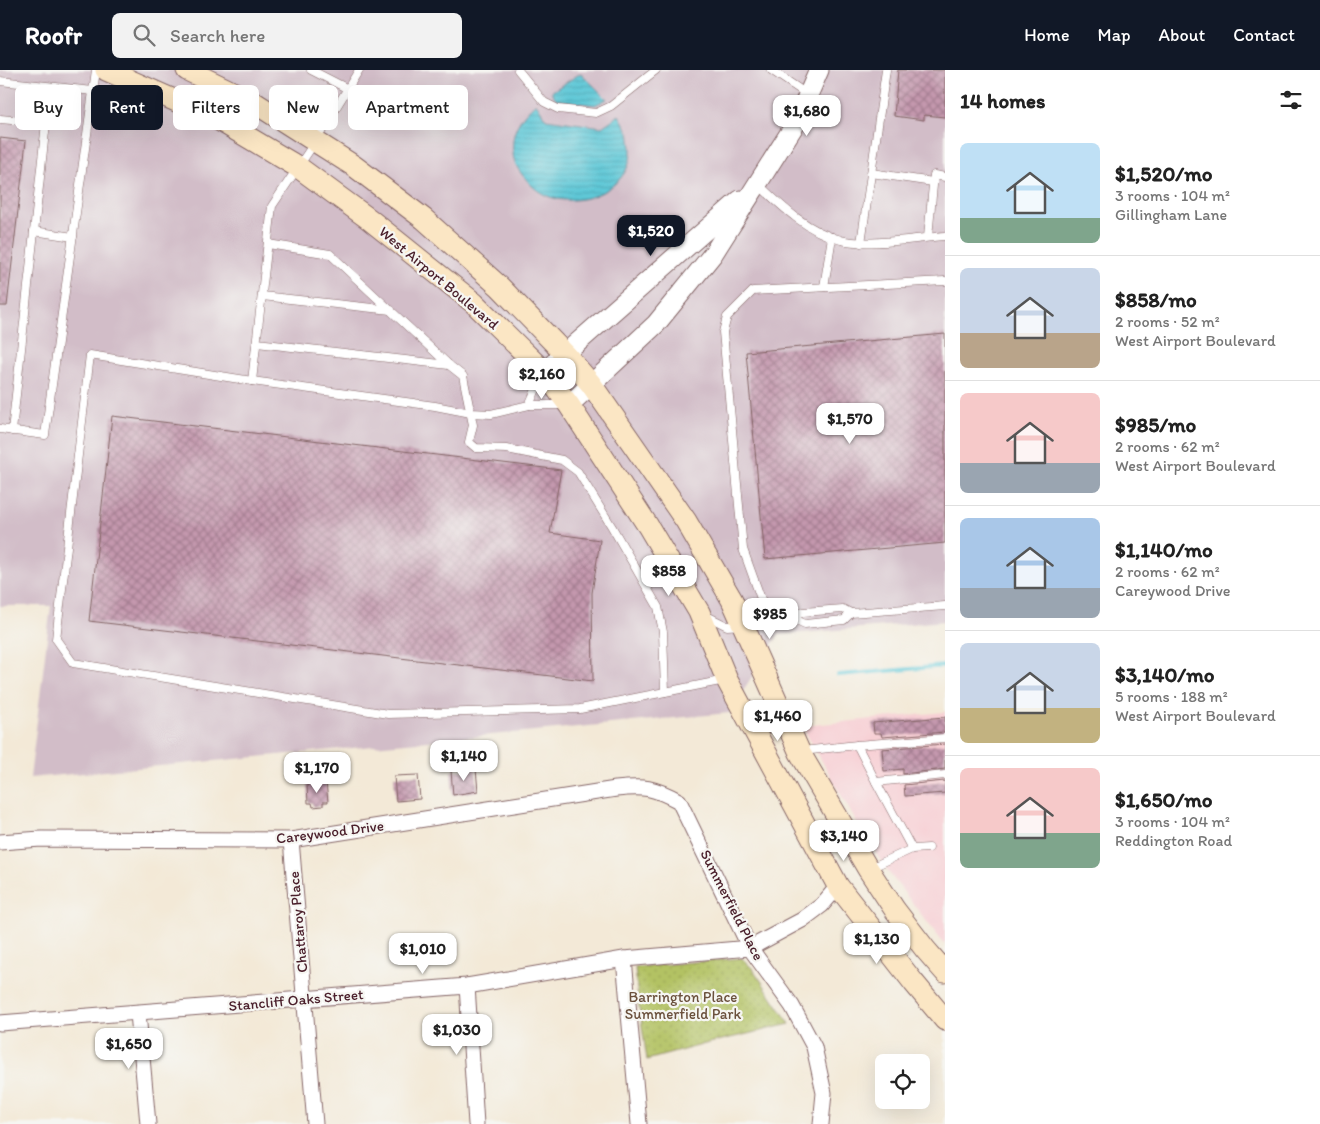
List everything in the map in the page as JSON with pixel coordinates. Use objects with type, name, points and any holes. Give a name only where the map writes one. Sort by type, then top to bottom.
[{"type":"main road","name":"West Airport Boulevard","points":[[106,70],[219,120],[298,167],[369,219],[474,303],[544,372],[569,405],[648,526],[699,612],[727,680],[838,886],[945,1020]]},
{"type":"main road","name":"West Airport Boulevard","points":[[187,70],[255,104],[354,166],[424,219],[500,287],[565,354],[591,384],[686,521],[732,600],[800,752],[868,869],[895,910],[945,972]]},
{"type":"main road","points":[[773,766],[800,752]]},
{"type":"main road","points":[[838,886],[868,869]]},
{"type":"street","points":[[569,405],[661,317],[713,254],[796,123],[819,70]]},
{"type":"street","points":[[544,372],[758,184]]},
{"type":"street","name":"Summerfield Place","points":[[616,789],[641,787],[663,792],[679,801],[750,948],[792,1006],[814,1047],[824,1093],[822,1124]]},
{"type":"street","name":"Careywood Drive","points":[[0,842],[41,839],[291,840],[616,789]]},
{"type":"street","name":"Chattaroy Place","points":[[291,840],[316,1124]]},
{"type":"street","name":"Stancliff Oaks Street","points":[[0,1023],[467,986],[624,958],[750,948],[802,920],[822,905],[838,886]]},
{"type":"street","points":[[624,958],[639,1124]]},
{"type":"street","points":[[467,986],[476,1124]]},
{"type":"street","points":[[138,1013],[148,1124]]},
{"type":"lane","points":[[94,85],[96,70]]},
{"type":"lane","points":[[252,381],[272,206],[348,89],[311,70]]},
{"type":"lane","points":[[350,85],[359,70]]},
{"type":"lane","points":[[518,70],[544,102],[558,109],[596,114],[611,106],[656,70]]},
{"type":"lane","points":[[771,70],[808,95]]},
{"type":"lane","points":[[861,242],[886,70]]},
{"type":"lane","points":[[0,81],[91,91]]},
{"type":"lane","points":[[0,429],[45,435],[91,106]]},
{"type":"lane","points":[[0,119],[46,123],[12,431]]},
{"type":"lane","points":[[871,173],[933,182]]},
{"type":"lane","points":[[928,237],[934,176],[945,177]]},
{"type":"lane","points":[[758,184],[784,209],[818,231],[841,241],[861,242],[945,236]]},
{"type":"lane","points":[[34,231],[73,237]]},
{"type":"lane","points":[[824,287],[832,237]]},
{"type":"lane","points":[[268,244],[330,254],[463,376],[473,425],[469,442],[476,448],[506,449],[557,458],[578,472],[658,607],[663,632],[665,692]]},
{"type":"lane","points":[[769,620],[743,549],[723,332],[727,317],[753,291],[945,280]]},
{"type":"lane","points":[[262,296],[392,311]]},
{"type":"lane","points":[[257,343],[449,365]]},
{"type":"lane","points":[[569,405],[529,405],[491,414],[471,413],[435,406],[252,381],[90,355],[56,639],[73,663],[388,714],[580,708],[727,680]]},
{"type":"lane","points":[[529,405],[544,372]]},
{"type":"lane","points":[[699,612],[727,626],[792,618],[803,612],[843,609],[851,613],[945,606]]},
{"type":"lane","points":[[792,618],[805,624],[844,620],[851,613]]},
{"type":"lane","points":[[800,752],[856,745],[945,738]]},
{"type":"lane","points":[[856,745],[912,849]]},
{"type":"lane","points":[[876,782],[945,776]]},
{"type":"lane","points":[[868,869],[912,849],[929,848]]},
{"type":"shaded area","points":[[0,70],[945,70],[945,621],[778,635],[729,713],[30,778],[51,606],[0,606]]},
{"type":"shaded area","points":[[945,712],[945,945],[889,873],[865,837],[802,726]]},
{"type":"green space","name":"Barrington Place Summerfield Park","points":[[742,958],[753,969],[790,1024],[647,1060],[635,967]]},
{"type":"water","points":[[581,73],[607,99],[595,105],[557,100],[551,92]]},
{"type":"water","points":[[536,103],[546,119],[602,127],[619,115],[629,132],[631,147],[630,161],[616,183],[591,197],[577,200],[563,200],[550,197],[531,185],[515,163],[513,144],[515,131],[521,119]]},
{"type":"building","points":[[898,70],[945,70],[945,117],[924,115],[924,120],[894,116]]},
{"type":"building","points":[[0,138],[26,141],[7,306],[0,306]]},
{"type":"building","points":[[945,334],[945,543],[765,559],[746,352]]},
{"type":"building","points":[[112,416],[561,470],[550,533],[600,540],[592,593],[593,681],[89,621]]},
{"type":"building","points":[[945,717],[945,732],[882,737],[881,733],[874,733],[873,723]]},
{"type":"building","points":[[945,744],[945,769],[903,774],[903,769],[884,771],[882,749]]},
{"type":"building","points":[[476,769],[478,791],[453,795],[451,771]]},
{"type":"building","points":[[418,775],[420,799],[396,801],[394,776]]},
{"type":"building","points":[[945,781],[945,793],[905,796],[904,785]]},
{"type":"building","points":[[326,782],[328,802],[323,802],[323,806],[313,807],[312,803],[308,803],[307,784]]},
{"type":"waterway","points":[[838,675],[945,666]]}]
